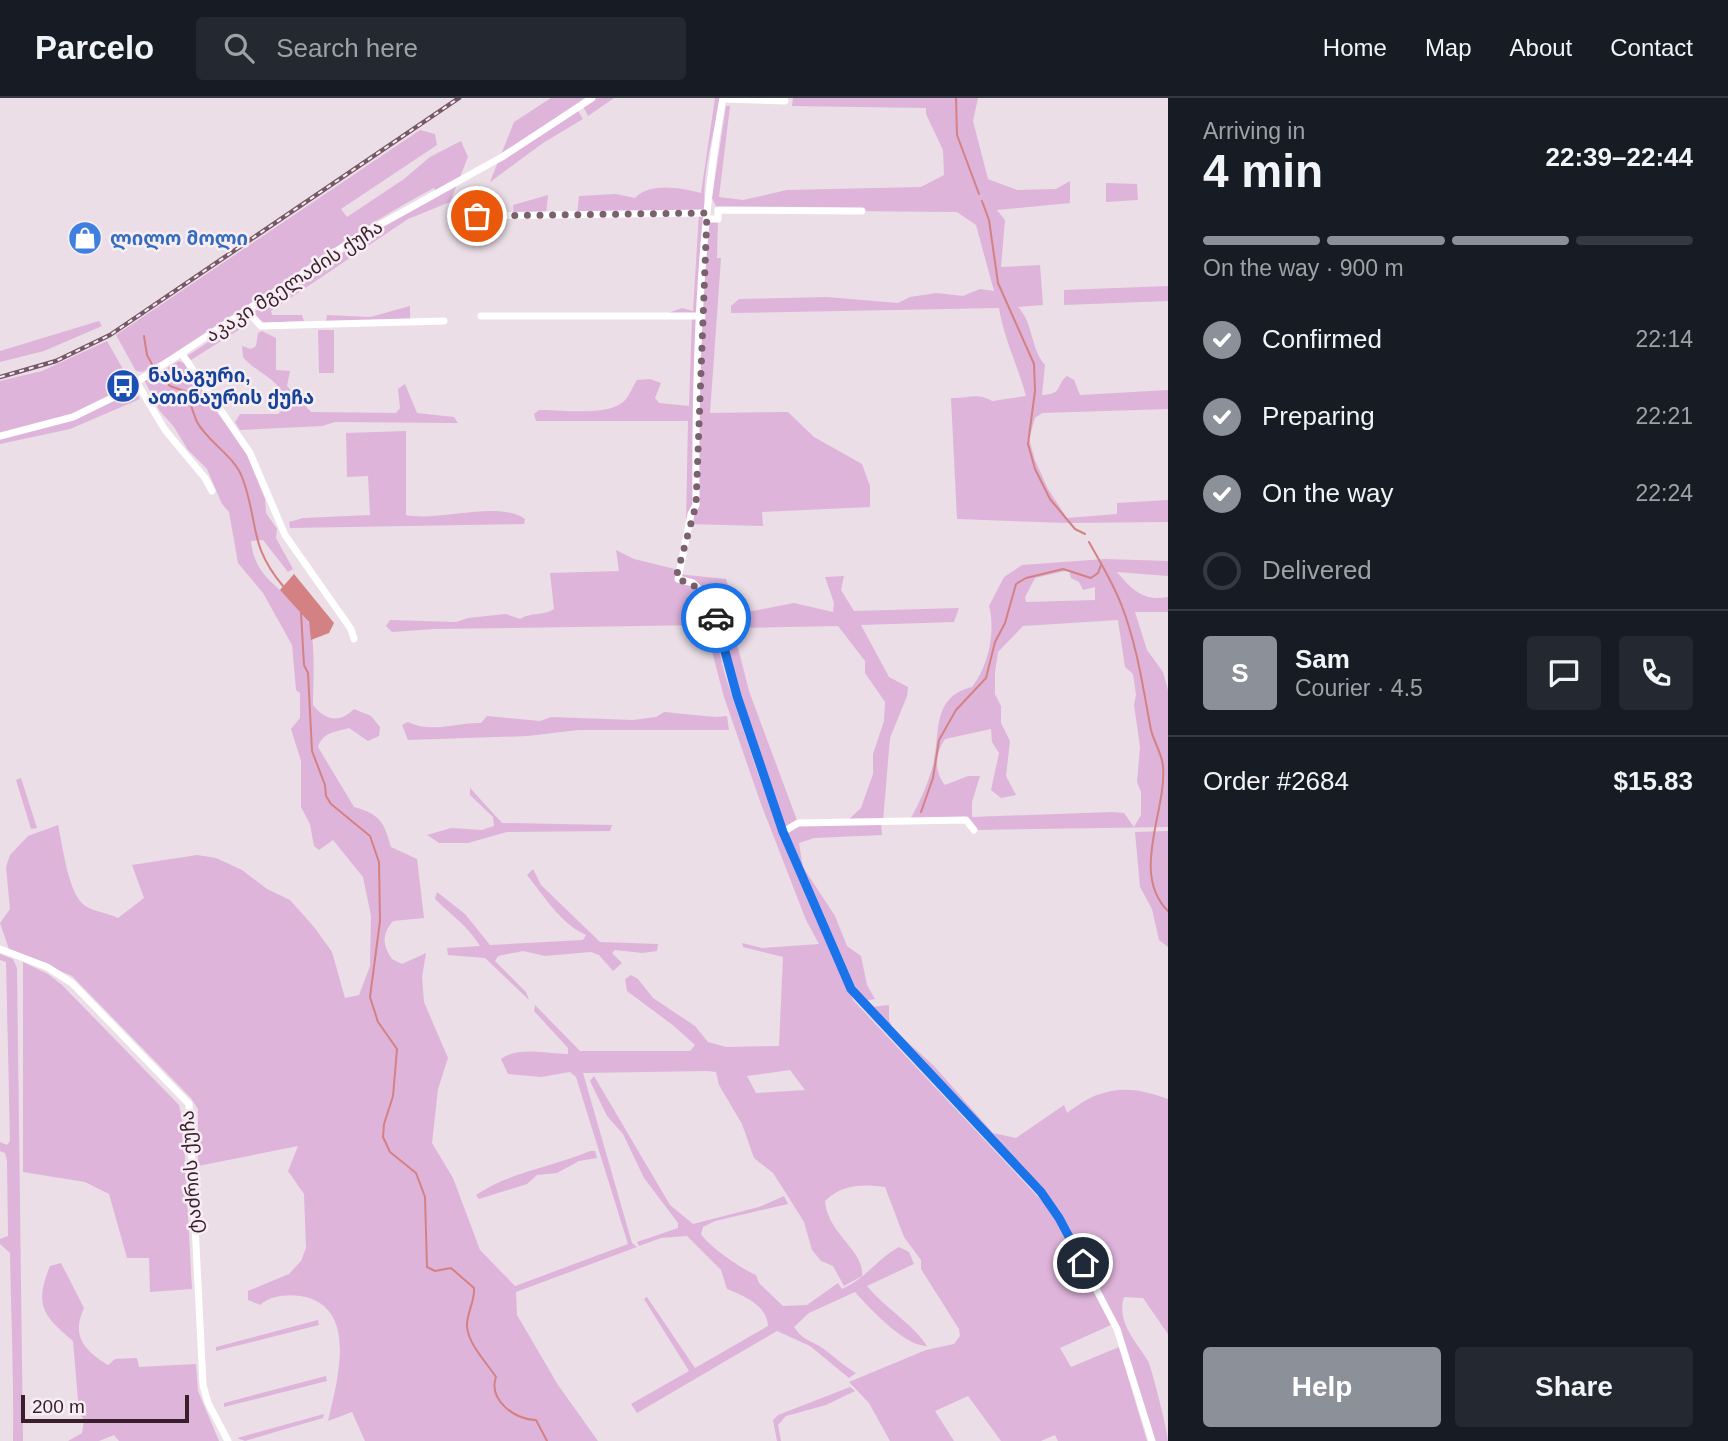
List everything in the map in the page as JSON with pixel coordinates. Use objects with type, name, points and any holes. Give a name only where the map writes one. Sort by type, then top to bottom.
[{"type":"street","name":"აკაკი მგელაძის ქუჩა","points":[[0,436],[73,417],[137,383],[363,234],[502,157],[592,98]]},
{"type":"street","points":[[785,101],[723,99],[707,216],[696,505],[691,514],[677,579],[693,583],[709,598],[741,709],[783,832],[856,997],[1041,1192],[1059,1218],[1117,1329],[1152,1441]]},
{"type":"street","points":[[708,202],[718,210],[862,211]]},
{"type":"street","points":[[475,216],[707,216],[718,219],[718,210]]},
{"type":"street","points":[[247,311],[261,326],[444,321]]},
{"type":"street","points":[[481,316],[702,316]]},
{"type":"street","points":[[182,354],[250,453],[285,535],[351,629],[355,639]]},
{"type":"street","points":[[137,383],[165,430],[205,478],[212,491]]},
{"type":"street","points":[[783,832],[798,823],[966,820],[974,830]]},
{"type":"street","name":"ტაძრის ქუჩა","points":[[0,949],[47,967],[72,984],[189,1104],[203,1385],[208,1403],[228,1441]]},
{"type":"shaded area","points":[[551,98],[585,98],[537,131],[539,137],[578,111],[583,119],[543,143],[490,182],[514,122]]},
{"type":"shaded area","points":[[595,98],[614,98],[588,116],[583,106]]},
{"type":"shaded area","points":[[715,98],[721,98],[704,191],[707,219],[718,219],[717,258],[721,258],[710,413],[788,412],[814,437],[862,464],[870,486],[870,507],[762,512],[763,526],[686,524],[688,421],[536,421],[534,414],[539,410],[597,411],[619,405],[626,399],[637,380],[650,379],[661,383],[655,398],[659,403],[689,406],[692,317],[660,316],[682,308],[693,311],[699,213],[577,215],[579,196],[616,194],[635,198],[657,188],[701,193]]},
{"type":"shaded area","points":[[793,98],[978,98],[973,121],[988,179],[1017,190],[1056,189],[1070,181],[1070,203],[997,210],[1005,220],[1001,267],[1040,265],[1043,305],[1018,307],[1027,321],[1037,351],[1045,365],[1042,395],[1056,391],[1067,376],[1074,380],[1080,395],[1168,390],[1168,409],[1042,413],[1035,418],[1029,439],[1035,460],[1048,489],[1067,518],[1117,514],[1117,503],[1168,500],[1168,522],[1065,523],[957,519],[951,398],[977,396],[992,401],[1026,396],[999,308],[731,313],[731,306],[739,299],[827,297],[898,303],[910,297],[937,293],[963,296],[980,289],[994,291],[976,225],[957,212],[718,210],[712,198],[726,106],[730,106],[719,197],[743,200],[787,190],[921,187],[944,175],[943,150],[926,114],[926,108],[792,106]]},
{"type":"shaded area","points":[[420,130],[435,134],[437,145],[341,209],[347,217],[404,179],[430,157],[461,141],[468,157],[450,202],[408,219],[271,311],[272,315],[302,315],[304,321],[260,323],[253,313],[374,232],[439,196],[434,188],[360,232],[180,351],[142,372],[136,371],[116,335]]},
{"type":"shaded area","points":[[1106,183],[1137,184],[1138,200],[1106,202]]},
{"type":"shaded area","points":[[548,195],[546,215],[514,216],[513,205]]},
{"type":"shaded area","points":[[1168,286],[1168,301],[1064,305],[1064,290]]},
{"type":"shaded area","points":[[410,306],[410,319],[326,322],[327,315],[370,317]]},
{"type":"shaded area","points":[[245,318],[248,324],[191,360],[187,356]]},
{"type":"shaded area","points":[[99,321],[102,326],[44,351],[0,362],[0,351]]},
{"type":"shaded area","points":[[318,330],[334,330],[334,373],[319,373]]},
{"type":"shaded area","points":[[262,331],[276,338],[276,370],[290,371],[287,386],[311,412],[396,413],[400,408],[398,389],[405,384],[417,413],[454,417],[458,423],[335,422],[322,426],[240,430],[235,422],[240,414],[278,414],[284,409],[282,391],[243,357],[242,346],[251,349],[256,346],[258,333]]},
{"type":"shaded area","points":[[107,341],[140,399],[70,429],[0,444],[0,381],[42,371]]},
{"type":"shaded area","points":[[179,361],[184,363],[247,455],[265,499],[266,513],[277,529],[276,538],[293,569],[288,572],[263,540],[251,541],[254,556],[267,578],[295,603],[309,624],[313,652],[313,705],[322,714],[332,718],[343,717],[354,709],[371,716],[380,727],[379,736],[368,741],[349,728],[326,735],[318,747],[354,807],[380,820],[391,847],[417,859],[424,918],[393,921],[385,935],[385,944],[392,959],[402,964],[426,953],[422,977],[424,1002],[448,1058],[438,1089],[432,1143],[453,1178],[480,1250],[515,1286],[628,1244],[576,1077],[570,1072],[541,1077],[508,1074],[501,1059],[525,1052],[568,1054],[568,1048],[534,1011],[535,1005],[580,1051],[690,1051],[695,1045],[627,991],[625,979],[631,975],[638,979],[653,998],[695,1026],[708,1042],[726,1047],[779,1046],[783,957],[743,947],[742,943],[762,948],[819,944],[806,920],[761,804],[724,697],[705,625],[392,632],[386,626],[390,620],[456,622],[506,614],[520,619],[550,611],[554,609],[550,573],[619,571],[616,550],[634,559],[675,569],[675,580],[691,586],[706,598],[725,675],[758,774],[789,856],[853,1000],[1055,1215],[1111,1325],[1060,1348],[1071,1367],[1119,1347],[1147,1441],[1058,1441],[1055,1435],[1041,1441],[1001,1441],[968,1396],[935,1411],[954,1441],[890,1441],[869,1403],[849,1382],[926,1350],[954,1344],[960,1336],[959,1329],[921,1269],[921,1260],[904,1237],[885,1187],[846,1188],[825,1201],[832,1223],[858,1258],[861,1267],[862,1276],[844,1286],[833,1266],[821,1261],[812,1250],[804,1222],[773,1173],[754,1158],[742,1124],[719,1085],[716,1072],[707,1071],[583,1073],[632,1243],[637,1247],[516,1292],[517,1315],[558,1385],[598,1441],[365,1441],[352,1412],[328,1421],[336,1386],[340,1347],[338,1329],[331,1314],[319,1302],[300,1296],[278,1296],[260,1305],[248,1300],[248,1291],[289,1274],[301,1261],[306,1248],[304,1194],[288,1171],[298,1146],[198,1166],[198,1109],[191,1098],[72,976],[9,949],[0,923],[10,909],[6,867],[10,855],[28,836],[58,825],[64,858],[75,893],[91,909],[118,918],[144,898],[132,865],[197,855],[216,858],[242,870],[267,889],[290,900],[332,952],[345,998],[359,995],[370,966],[371,916],[363,877],[333,840],[319,850],[314,846],[310,824],[301,807],[301,761],[291,729],[300,718],[300,693],[296,690],[292,645],[263,593],[238,563],[229,512],[222,504],[207,469],[188,450],[174,427],[159,410],[145,381]],"holes":[[[790,1070],[805,1090],[756,1093],[747,1076]]]},
{"type":"shaded area","points":[[406,431],[406,515],[434,516],[500,511],[525,519],[524,524],[290,528],[289,522],[303,518],[370,515],[368,476],[347,477],[346,433]]},
{"type":"shaded area","points":[[1105,559],[1168,561],[1168,576],[1117,572],[1145,596],[1168,597],[1168,612],[1135,612],[1147,650],[1163,672],[1168,690],[1168,827],[974,830],[966,820],[909,821],[931,771],[944,708],[959,692],[972,687],[982,670],[991,638],[989,606],[1004,577],[1022,565]],"holes":[[[1069,570],[1071,578],[1079,582],[1083,590],[1095,587],[1095,600],[1026,602],[1025,597],[1035,578]],[[1118,620],[1125,667],[1133,674],[1136,695],[1134,705],[1140,747],[1137,782],[1141,792],[1141,815],[1134,827],[1124,813],[1112,812],[972,817],[972,802],[980,776],[968,776],[945,785],[937,768],[938,756],[945,739],[991,729],[992,742],[999,753],[991,790],[1001,798],[1016,795],[1006,776],[1010,741],[1001,723],[1001,706],[995,694],[998,652],[1023,626]]]},
{"type":"shaded area","points":[[294,574],[334,623],[329,633],[311,640],[309,622],[280,590]]},
{"type":"shaded area","points":[[677,574],[726,579],[737,614],[794,603],[833,612],[834,603],[825,577],[844,576],[841,590],[854,611],[959,608],[954,622],[861,625],[889,677],[908,687],[890,738],[883,821],[847,821],[861,808],[873,774],[873,754],[884,721],[885,702],[865,673],[865,661],[838,626],[733,628],[749,691],[798,823],[881,824],[882,835],[814,838],[799,843],[803,867],[835,916],[847,946],[861,956],[867,985],[875,999],[863,1001],[858,995],[783,832],[709,598]]},
{"type":"shaded area","points":[[664,712],[727,716],[729,730],[578,730],[528,736],[408,740],[402,725],[408,722],[426,727],[481,723],[487,716],[540,721],[551,717],[633,720],[656,717]]},
{"type":"shaded area","points":[[21,778],[37,828],[31,829],[16,780]]},
{"type":"shaded area","points":[[470,788],[502,823],[612,825],[610,831],[507,832],[468,843],[439,843],[427,835],[451,828],[482,830],[494,826],[493,817],[470,795]]},
{"type":"shaded area","points":[[1168,831],[1168,947],[1159,940],[1152,909],[1140,887],[1135,832]]},
{"type":"shaded area","points":[[533,869],[541,885],[600,942],[658,944],[657,951],[642,953],[615,950],[612,953],[622,963],[613,971],[599,955],[591,952],[545,956],[523,951],[498,956],[495,961],[526,992],[529,1000],[485,958],[448,955],[447,948],[480,946],[465,927],[435,899],[437,892],[465,914],[490,945],[583,940],[586,935],[561,917],[527,875]]},
{"type":"shaded area","points":[[0,954],[13,959],[17,968],[23,1441],[13,1441],[10,1253],[0,1244],[0,1239],[8,1236],[7,1161],[5,1153],[0,1151],[0,1142],[7,1145],[10,1141],[6,962],[0,960]]},
{"type":"shaded area","points":[[23,962],[48,974],[62,985],[179,1105],[183,1123],[192,1289],[150,1292],[149,1258],[127,1258],[109,1194],[85,1182],[23,1172]]},
{"type":"shaded area","points":[[889,1005],[889,1020],[893,1029],[934,1066],[993,1133],[1016,1138],[1064,1105],[1067,1113],[1092,1097],[1115,1090],[1140,1091],[1168,1099],[1168,1334],[1143,1298],[1124,1297],[1122,1306],[1125,1324],[1150,1366],[1168,1441],[1154,1441],[1120,1329],[1062,1216],[871,1007]]},
{"type":"shaded area","points":[[594,1076],[670,1205],[693,1224],[759,1207],[784,1196],[788,1204],[715,1221],[703,1227],[701,1234],[726,1257],[756,1275],[759,1283],[783,1306],[807,1305],[838,1283],[842,1289],[858,1280],[899,1247],[909,1252],[914,1264],[867,1286],[914,1330],[927,1346],[918,1345],[899,1334],[855,1292],[809,1313],[794,1327],[805,1339],[821,1347],[856,1373],[849,1378],[810,1346],[777,1331],[637,1413],[631,1404],[689,1371],[644,1299],[647,1297],[695,1368],[768,1326],[764,1312],[747,1298],[727,1289],[721,1270],[687,1236],[661,1238],[639,1246],[637,1242],[678,1228],[678,1223],[644,1178],[623,1134],[607,1116],[590,1081]]},
{"type":"shaded area","points":[[595,1151],[597,1158],[579,1161],[557,1173],[537,1175],[527,1184],[479,1199],[476,1195],[517,1175]]},
{"type":"shaded area","points":[[61,1263],[84,1308],[79,1327],[86,1348],[108,1365],[115,1359],[137,1358],[139,1367],[196,1364],[198,1391],[219,1441],[119,1441],[114,1435],[99,1441],[68,1441],[82,1433],[84,1420],[79,1412],[73,1341],[48,1317],[42,1300],[50,1266]]},
{"type":"shaded area","points":[[318,1320],[319,1325],[216,1351],[216,1347]]},
{"type":"shaded area","points":[[326,1376],[327,1381],[224,1407],[224,1403]]},
{"type":"shaded area","points":[[850,1387],[855,1391],[826,1405],[786,1416],[778,1425],[781,1441],[777,1441],[773,1420],[778,1415]]},
{"type":"shaded area","points":[[324,1414],[323,1418],[245,1441],[237,1438]]},
{"type":"waterway","points":[[956,98],[957,135],[979,194]]},
{"type":"waterway","points":[[982,201],[989,220],[998,283],[1034,364],[1035,391],[1028,444],[1035,469],[1050,499],[1075,529],[1085,534]]},
{"type":"waterway","points":[[144,336],[147,355],[153,366]]},
{"type":"waterway","points":[[159,374],[170,386],[187,392],[202,429],[238,469],[247,493],[259,545],[264,558],[283,586]]},
{"type":"waterway","points":[[1089,542],[1127,619],[1151,730],[1163,766],[1163,784],[1151,860],[1152,879],[1157,896],[1168,911]]},
{"type":"waterway","points":[[921,812],[933,778],[939,740],[956,710],[986,678],[995,642],[1005,623],[1016,584],[1026,578],[1063,569],[1091,578],[1098,573],[1101,565]]},
{"type":"waterway","points":[[301,613],[304,665],[308,673],[312,751],[325,785],[326,796],[331,804],[370,836],[379,862],[380,921],[370,997],[378,1022],[397,1049],[393,1096],[384,1124],[383,1137],[390,1152],[416,1173],[425,1197],[427,1267],[435,1271],[451,1268],[474,1288],[467,1327],[474,1347],[496,1377],[496,1393],[500,1401],[520,1417],[536,1420],[547,1441]]},
{"type":"railway","points":[[0,377],[56,361],[110,335],[459,98]]},
{"type":"way so far","points":[[477,216],[707,213],[697,413],[696,505],[691,514],[677,579],[693,583],[704,592],[716,618]]},
{"type":"place","name":"ლილო მოლი","points":[[85,238]]},
{"type":"place","name":"ნასაგური, ათინაურის ქუჩა","points":[[123,386]]},
{"type":"route","points":[[716,618],[737,696],[783,832],[851,989],[1041,1192],[1059,1218],[1083,1263]]}]
